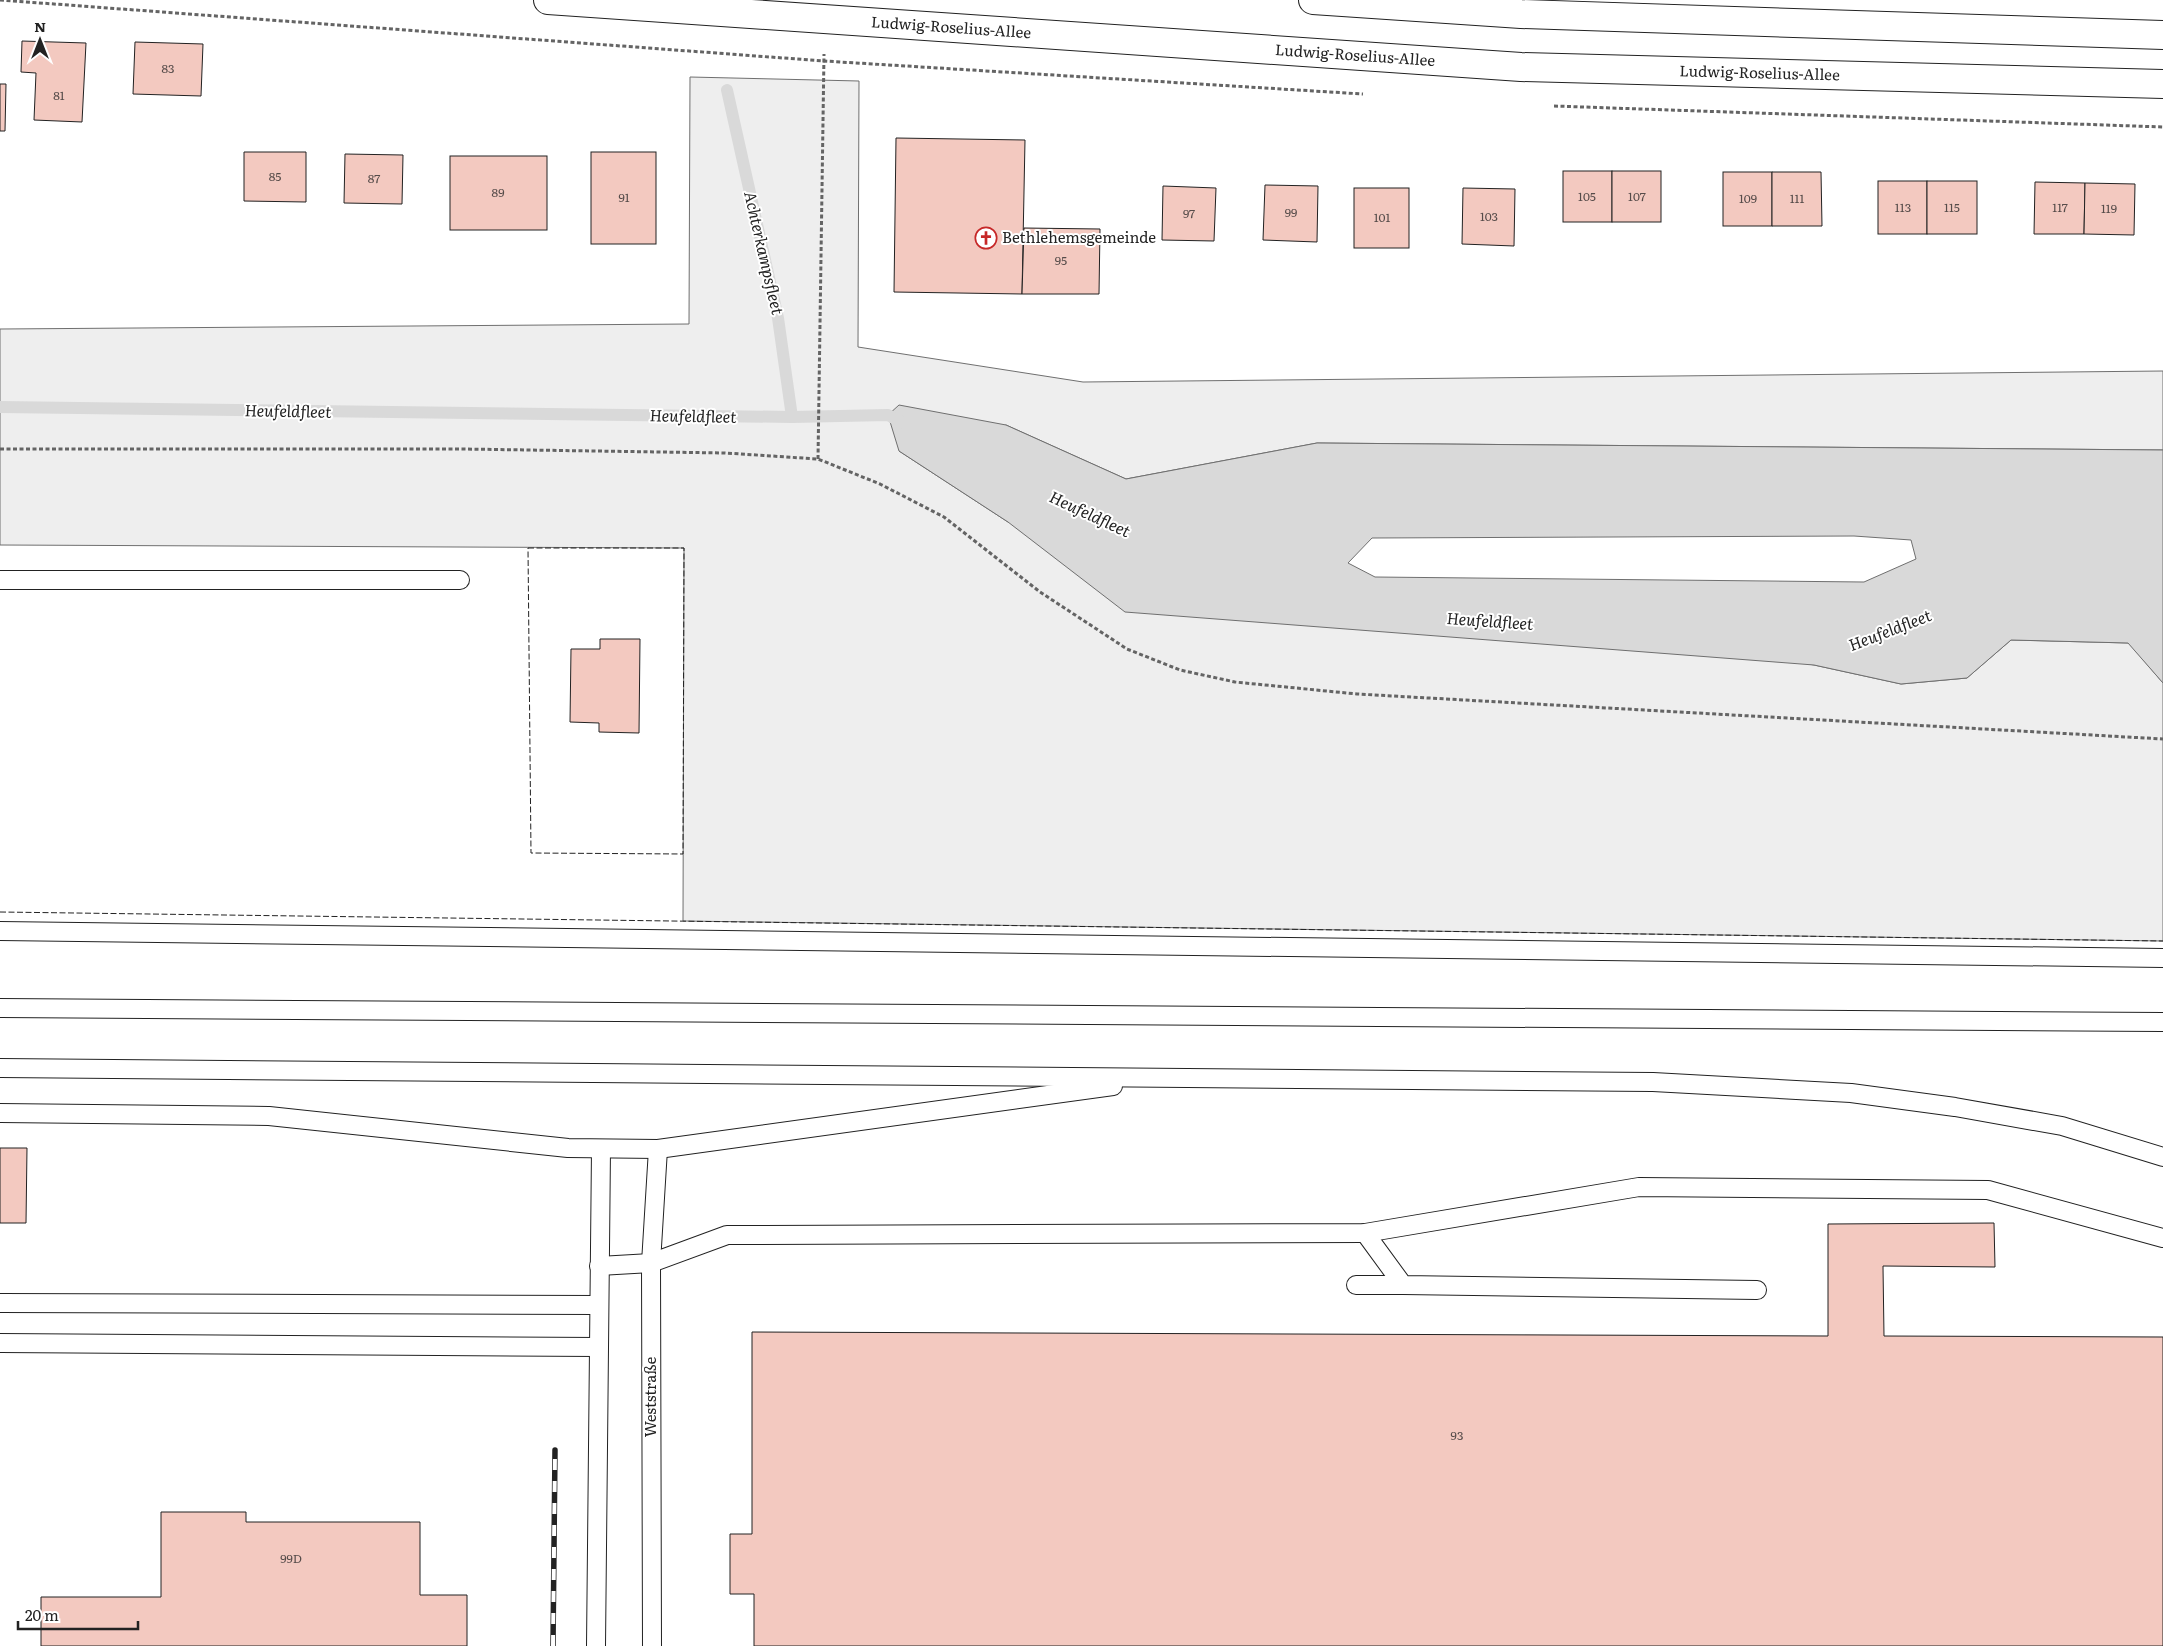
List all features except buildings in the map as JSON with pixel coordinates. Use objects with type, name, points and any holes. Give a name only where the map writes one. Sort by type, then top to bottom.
[{"type":"main road","name":"Ludwig-Roselius-Allee","points":[[548,0],[1521,67],[2163,84]]},
{"type":"main road","points":[[1313,0],[1521,14],[2163,35]]},
{"type":"lane","points":[[0,580],[460,580]]},
{"type":"lane","points":[[0,930],[2163,958]]},
{"type":"lane","points":[[0,1008],[2163,1022]]},
{"type":"lane","points":[[0,1068],[1653,1082],[1851,1093],[1955,1107],[2062,1126],[2163,1157]]},
{"type":"lane","points":[[0,1113],[269,1116],[568,1148],[658,1149],[1173,1078]]},
{"type":"lane","points":[[596,1646],[601,1149]]},
{"type":"lane","name":"Weststraße","points":[[652,1646],[651,1263],[658,1149]]},
{"type":"lane","points":[[599,1266],[651,1263],[727,1235],[1365,1233],[1639,1186],[1988,1190],[2163,1238]]},
{"type":"lane","points":[[1365,1233],[1403,1285]]},
{"type":"lane","points":[[1356,1285],[1757,1290]]},
{"type":"lane","points":[[0,1303],[599,1305]]},
{"type":"lane","points":[[0,1343],[598,1347]]},
{"type":"path","points":[[0,0],[824,61],[820,432],[818,459]]},
{"type":"path","points":[[0,449],[463,449],[725,453],[818,459],[880,484],[944,517],[1040,592],[1127,649],[1180,670],[1234,682],[1357,694],[2163,739]]},
{"type":"shaded area","points":[[690,77],[859,81],[858,347],[1083,382],[2163,371],[2163,450],[1317,443],[1126,479],[1006,425],[899,451],[1008,522],[1814,665],[1901,684],[1967,678],[2011,640],[2129,643],[2163,683],[2163,941],[683,921],[684,548],[0,545],[0,329],[689,324]]},
{"type":"water","points":[[899,405],[1006,425],[1126,479],[1317,443],[2163,450],[2163,683],[2128,643],[2011,640],[1967,678],[1901,684],[1814,665],[1125,612],[1008,522],[899,451],[888,415]],"holes":[[[1854,536],[1911,540],[1916,559],[1864,582],[1375,577],[1348,563],[1372,538]]]},
{"type":"waterway","name":"Achterkampsfleet","points":[[727,90],[778,318],[792,417]]},
{"type":"waterway","name":"Heufeldfleet","points":[[0,407],[792,417],[888,415],[903,423]]},
{"type":"railway","points":[[553,1646],[555,1450]]},
{"type":"fence","points":[[528,548],[684,548],[683,854],[531,853],[528,548]]},
{"type":"fence","points":[[0,912],[2163,941]]},
{"type":"place","name":"Bethlehemsgemeinde","points":[[986,238]]}]
